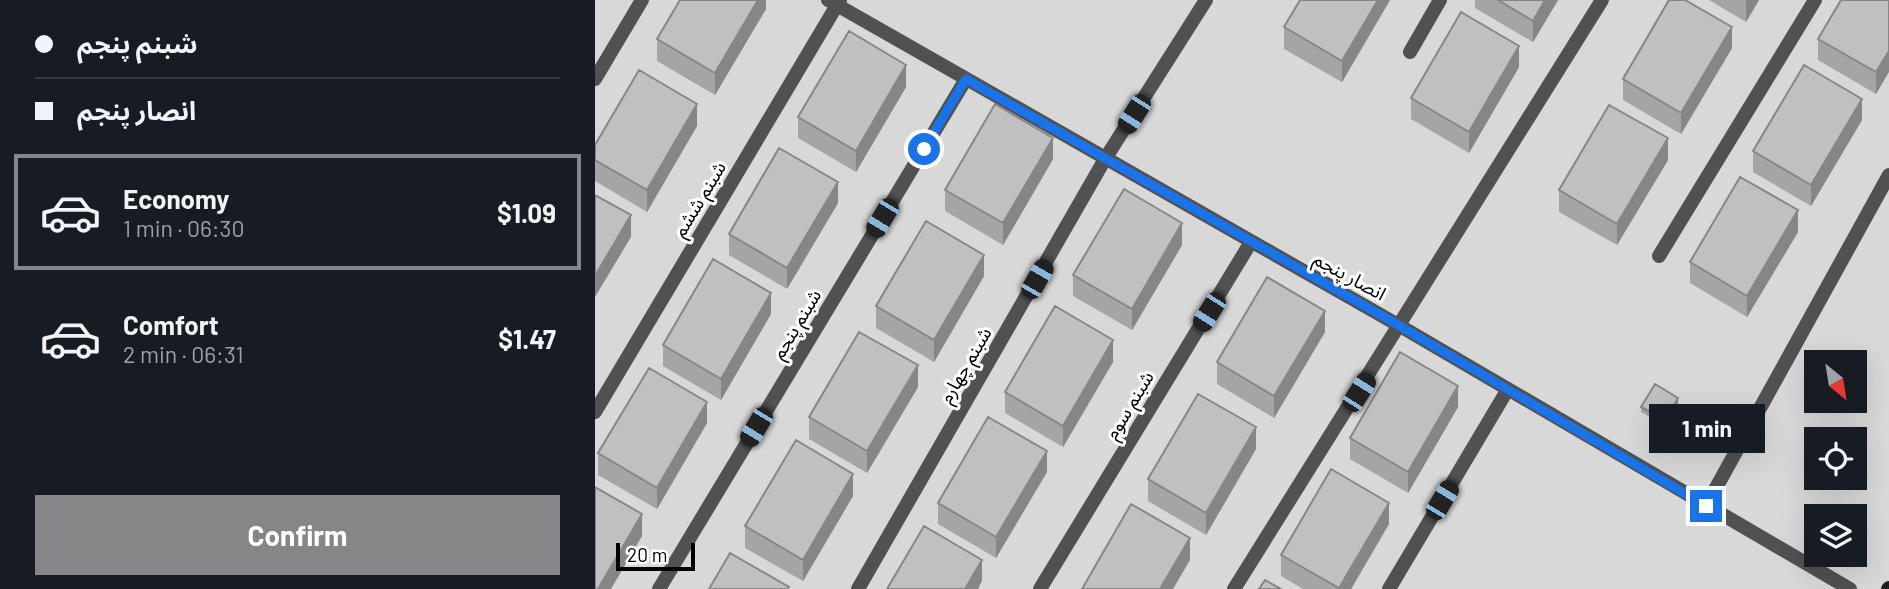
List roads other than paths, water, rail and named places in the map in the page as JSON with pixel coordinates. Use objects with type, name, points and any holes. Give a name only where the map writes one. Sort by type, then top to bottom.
[{"type":"street","points":[[595,79],[642,0]]},
{"type":"street","name":"شبنم چهارم","points":[[858,589],[1105,159],[1206,0]]},
{"type":"street","points":[[1410,52],[1440,0]]},
{"type":"street","points":[[1234,589],[1602,0]]},
{"type":"street","points":[[1659,256],[1815,0]]},
{"type":"street","name":"انصار پنجم","points":[[835,2],[1400,326],[1850,589]]},
{"type":"street","name":"شبنم ششم","points":[[595,412],[835,2]]},
{"type":"street","name":"شبنم پنجم","points":[[659,589],[966,79]]},
{"type":"street","points":[[1706,506],[1889,175]]},
{"type":"street","name":"شبنم سوم","points":[[1040,589],[1251,242]]},
{"type":"street","points":[[1389,589],[1508,389]]}]
